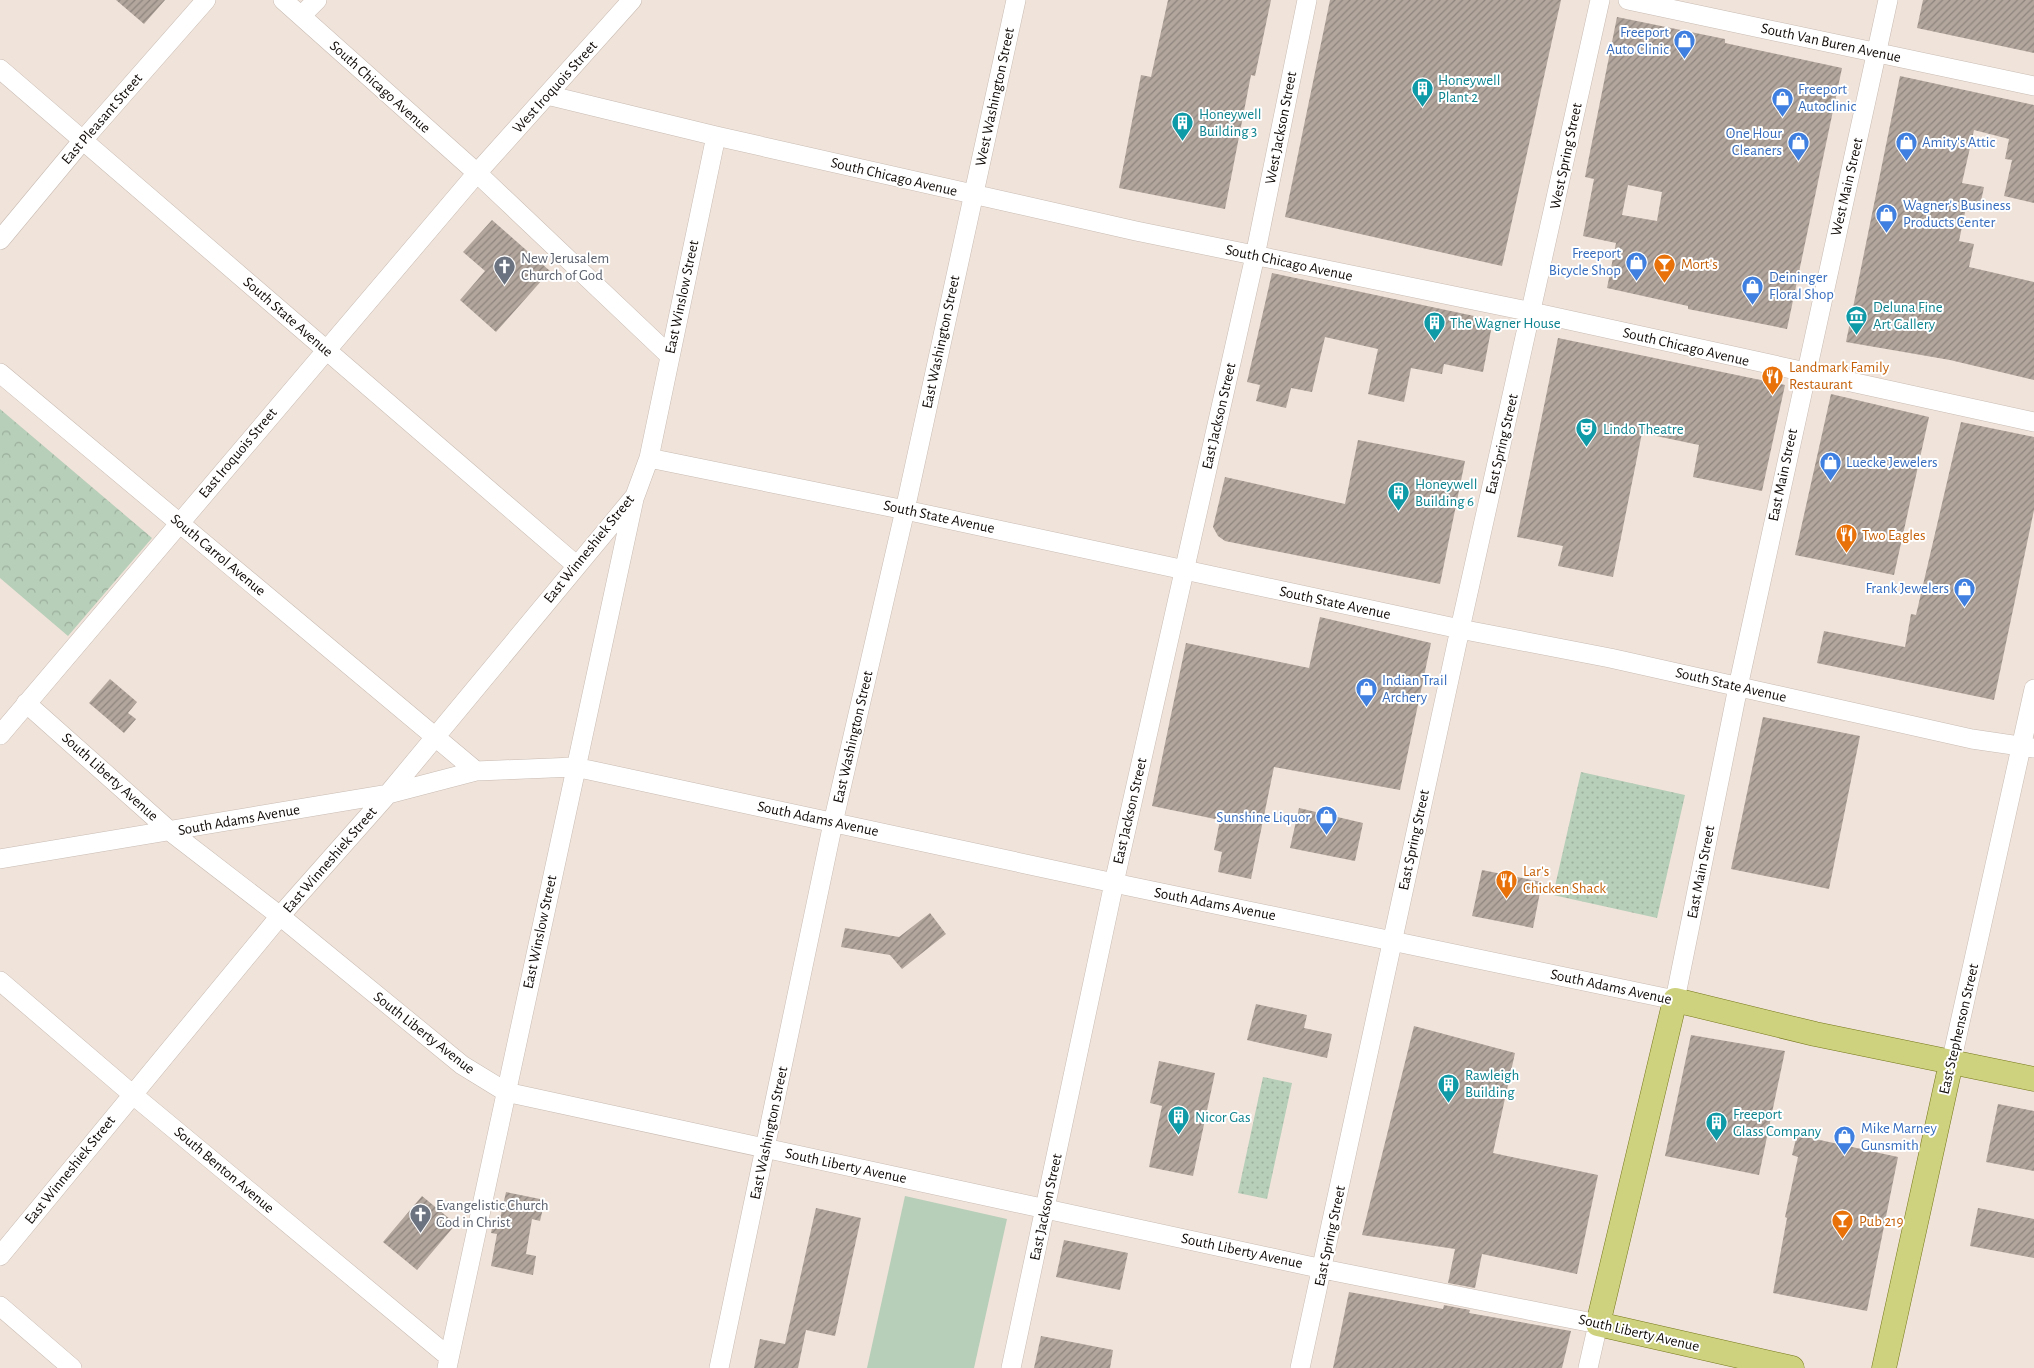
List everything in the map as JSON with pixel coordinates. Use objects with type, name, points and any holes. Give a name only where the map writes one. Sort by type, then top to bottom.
[{"type":"main road","name":"South Adams Avenue","points":[[1675,1000],[1815,1034],[2034,1079]]},
{"type":"main road","name":"East Main Street","points":[[1598,1324],[1675,1000]]},
{"type":"main road","name":"East Stephenson Street","points":[[1884,1368],[1951,1063]]},
{"type":"main road","name":"South Liberty Avenue","points":[[1598,1324],[1792,1368]]},
{"type":"street","name":"East Pleasant Street","points":[[0,240],[83,140],[206,0]]},
{"type":"street","name":"South Chicago Avenue","points":[[284,0],[477,174],[670,355]]},
{"type":"street","points":[[301,16],[317,0]]},
{"type":"street","name":"West Iroquois Street","points":[[477,174],[632,0]]},
{"type":"street","name":"West Washington Street","points":[[973,195],[1016,0]]},
{"type":"street","name":"West Jackson Street","points":[[1255,256],[1307,0]]},
{"type":"street","name":"West Spring Street","points":[[1532,312],[1600,0]]},
{"type":"street","name":"South Van Buren Avenue","points":[[1628,0],[2034,86]]},
{"type":"street","name":"West Main Street","points":[[1805,373],[1888,0]]},
{"type":"street","name":"South State Avenue","points":[[0,69],[576,565]]},
{"type":"street","name":"South Chicago Avenue","points":[[547,95],[973,195],[1255,256],[1532,312],[2034,422]]},
{"type":"street","name":"East Winslow Street","points":[[649,458],[716,136]]},
{"type":"street","name":"East Iroquois Street","points":[[0,735],[326,349],[477,174]]},
{"type":"street","name":"East Washington Street","points":[[719,1368],[833,822],[905,510],[973,195]]},
{"type":"street","name":"East Jackson Street","points":[[1011,1368],[1114,883],[1255,256]]},
{"type":"street","name":"East Spring Street","points":[[1300,1368],[1323,1269],[1460,629],[1532,312]]},
{"type":"street","name":"East Main Street","points":[[1675,1000],[1738,686],[1805,373]]},
{"type":"street","name":"South Carrol Avenue","points":[[0,374],[436,737]]},
{"type":"street","name":"South State Avenue","points":[[649,458],[905,510],[1184,572],[1610,658],[1972,739],[2028,747]]},
{"type":"street","name":"East Winneshiek Street","points":[[0,1256],[280,916],[388,794],[635,496],[649,458]]},
{"type":"street","name":"East Winslow Street","points":[[448,1363],[575,767],[635,496]]},
{"type":"street","name":"East Stephenson Street","points":[[1951,1063],[2028,747],[2034,689]]},
{"type":"street","name":"South Liberty Avenue","points":[[26,703],[171,832],[280,916],[462,1065],[506,1092],[1323,1269],[1598,1324]]},
{"type":"street","points":[[436,737],[476,770]]},
{"type":"street","name":"South Adams Avenue","points":[[0,859],[171,832],[388,794],[476,770],[575,767],[1114,883],[1675,1000]]},
{"type":"street","name":"South Benton Avenue","points":[[0,981],[448,1363]]},
{"type":"street","points":[[0,1306],[72,1368]]},
{"type":"street","name":"East Main Street","points":[[1588,1368],[1598,1324]]},
{"type":"green space","points":[[0,409],[152,538],[68,636],[0,578]]},
{"type":"green space","points":[[1581,772],[1685,795],[1657,918],[1553,895]]},
{"type":"green space","points":[[1263,1077],[1292,1083],[1267,1199],[1238,1193]]},
{"type":"green space","points":[[905,1196],[1007,1219],[974,1368],[867,1368]]},
{"type":"building","points":[[116,0],[165,0],[144,24]]},
{"type":"building","points":[[1168,0],[1271,0],[1255,76],[1251,75],[1225,209],[1119,188],[1141,75],[1151,77]]},
{"type":"building","name":"Honeywell Plant 2","points":[[1330,0],[1561,0],[1502,266],[1285,217]]},
{"type":"building","points":[[1923,0],[2034,0],[2034,53],[1917,28]]},
{"type":"building","points":[[1617,17],[1725,39],[1725,43],[1842,68],[1787,329],[1688,309],[1688,306],[1607,288],[1616,243],[1583,236],[1594,179],[1585,177]],"holes":[[[1628,185],[1662,192],[1657,221],[1622,215]]]},
{"type":"building","points":[[1900,76],[2034,105],[2034,203],[2004,196],[2012,160],[2005,159],[2009,139],[1974,130],[1962,183],[1984,187],[1980,206],[1967,203],[1959,241],[1974,244],[1969,267],[2034,282],[2034,380],[1950,360],[1846,342]]},
{"type":"building","name":"New Jerusalem Church of God","points":[[492,220],[550,271],[496,332],[460,300],[485,271],[463,252]]},
{"type":"building","points":[[1272,273],[1493,320],[1483,372],[1444,364],[1442,374],[1411,368],[1404,402],[1368,394],[1378,349],[1325,337],[1312,392],[1291,388],[1286,408],[1256,401],[1260,385],[1247,382]]},
{"type":"building","name":"Lindo Theatre","points":[[1558,338],[1785,385],[1762,491],[1693,477],[1699,445],[1642,433],[1613,577],[1558,566],[1563,546],[1517,537]]},
{"type":"building","points":[[1831,394],[1929,417],[1894,575],[1795,555]]},
{"type":"building","points":[[1961,422],[2034,437],[2034,510],[1994,700],[1817,663],[1824,631],[1905,647],[1911,614],[1916,615]]},
{"type":"building","name":"Honeywell Building 6","points":[[1358,440],[1465,461],[1440,584],[1225,541],[1218,536],[1213,527],[1225,477],[1345,504]]},
{"type":"building","points":[[1320,617],[1431,643],[1400,790],[1274,767],[1251,879],[1218,872],[1222,852],[1214,850],[1220,820],[1152,806],[1186,643],[1309,668]]},
{"type":"building","points":[[110,679],[137,702],[128,713],[136,719],[124,733],[89,703]]},
{"type":"building","points":[[1763,717],[1860,736],[1829,889],[1731,869]]},
{"type":"building","name":"Sunshine Liquor","points":[[1299,808],[1363,823],[1355,861],[1290,848]]},
{"type":"building","name":"Lar's Chicken Shack","points":[[1482,870],[1542,882],[1533,928],[1472,916]]},
{"type":"building","points":[[930,913],[946,934],[902,969],[890,955],[841,947],[845,928],[899,937]]},
{"type":"building","points":[[1256,1004],[1307,1015],[1304,1028],[1332,1034],[1327,1058],[1247,1040]]},
{"type":"building","name":"Rawleigh Building","points":[[1414,1026],[1515,1053],[1493,1153],[1598,1175],[1577,1274],[1482,1254],[1475,1288],[1448,1283],[1455,1249],[1362,1235]]},
{"type":"building","points":[[1691,1035],[1785,1051],[1759,1175],[1665,1156]]},
{"type":"building","name":"Nicor Gas","points":[[1159,1061],[1215,1073],[1193,1176],[1149,1167],[1162,1106],[1150,1103]]},
{"type":"building","points":[[1998,1104],[2034,1111],[2034,1171],[1986,1162]]},
{"type":"building","points":[[1797,1135],[1898,1157],[1867,1311],[1773,1293],[1787,1218],[1785,1217],[1798,1157],[1792,1155]]},
{"type":"building","points":[[506,1192],[545,1200],[540,1221],[532,1219],[526,1254],[536,1256],[533,1275],[491,1266],[497,1234],[491,1233],[494,1218],[500,1219]]},
{"type":"building","name":"Evangelistic Church God in Christ","points":[[422,1196],[456,1224],[417,1270],[383,1242]]},
{"type":"building","points":[[816,1208],[861,1218],[835,1336],[806,1330],[798,1368],[754,1368],[760,1339],[785,1344]]},
{"type":"building","points":[[1978,1208],[2034,1219],[2034,1258],[1970,1246]]},
{"type":"building","points":[[1064,1240],[1128,1253],[1120,1290],[1056,1277]]},
{"type":"building","points":[[1349,1292],[1443,1309],[1444,1305],[1470,1310],[1469,1313],[1571,1331],[1562,1368],[1333,1368]]},
{"type":"building","points":[[1041,1336],[1113,1350],[1110,1368],[1034,1368]]},
{"type":"place","name":"Freeport Auto Clinic","points":[[1685,60]]},
{"type":"place","name":"Honeywell Plant 2","points":[[1422,108]]},
{"type":"place","name":"Freeport Autoclinic","points":[[1782,117]]},
{"type":"place","name":"Honeywell Building 3","points":[[1183,142]]},
{"type":"place","name":"One Hour Cleaners","points":[[1798,161]]},
{"type":"place","name":"Amity's Attic","points":[[1906,161]]},
{"type":"place","name":"Wagner's Business Products Center","points":[[1887,233]]},
{"type":"place","name":"Freeport Bicycle Shop","points":[[1637,281]]},
{"type":"place","name":"Mort's","points":[[1665,283]]},
{"type":"place","name":"New Jerusalem Church of God","points":[[505,286]]},
{"type":"place","name":"Deininger Floral Shop","points":[[1753,305]]},
{"type":"place","name":"Deluna Fine Art Gallery","points":[[1857,335]]},
{"type":"place","name":"The Wagner House","points":[[1434,342]]},
{"type":"place","name":"Landmark Family Restaurant","points":[[1773,395]]},
{"type":"place","name":"Lindo Theatre","points":[[1587,448]]},
{"type":"place","name":"Luecke Jewelers","points":[[1830,481]]},
{"type":"place","name":"Honeywell Building 6","points":[[1399,512]]},
{"type":"place","name":"Two Eagles","points":[[1846,554]]},
{"type":"place","name":"Frank Jewelers","points":[[1965,607]]},
{"type":"place","name":"Indian Trail Archery","points":[[1366,708]]},
{"type":"place","name":"Sunshine Liquor","points":[[1326,836]]},
{"type":"place","name":"Lar's Chicken Shack","points":[[1507,899]]},
{"type":"place","name":"Rawleigh Building","points":[[1449,1103]]},
{"type":"place","name":"Nicor Gas","points":[[1179,1136]]},
{"type":"place","name":"Freeport Glass Company","points":[[1717,1142]]},
{"type":"place","name":"Mike Marney Gunsmith","points":[[1845,1156]]},
{"type":"place","name":"Evangelistic Church God in Christ","points":[[420,1233]]},
{"type":"place","name":"Pub 219","points":[[1843,1240]]}]
